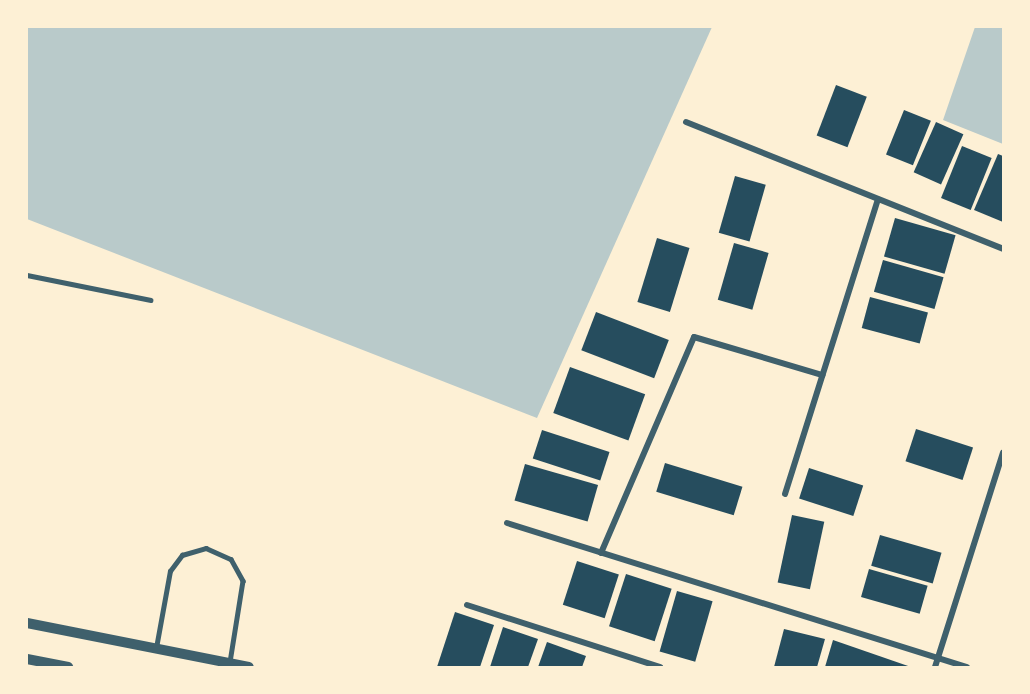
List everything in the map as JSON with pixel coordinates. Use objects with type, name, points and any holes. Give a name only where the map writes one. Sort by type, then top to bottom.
[{"type":"street","points":[[686,122],[1003,249]]},
{"type":"street","points":[[785,494],[878,199]]},
{"type":"street","points":[[602,553],[694,337],[822,375]]},
{"type":"street","points":[[935,667],[1003,453]]},
{"type":"street","points":[[507,523],[967,667]]},
{"type":"street","points":[[467,605],[660,667]]},
{"type":"street","points":[[27,623],[249,667]]},
{"type":"street","points":[[30,662],[68,667]]},
{"type":"lane","points":[[27,275],[151,300]]},
{"type":"lane","points":[[156,648],[170,571],[182,555],[206,548],[231,559],[243,581],[230,663]]},
{"type":"shaded area","points":[[27,27],[712,27],[537,418],[27,219]]},
{"type":"shaded area","points":[[975,27],[1003,27],[1003,144],[943,120]]},
{"type":"building","points":[[836,85],[867,97],[847,147],[817,135]]},
{"type":"building","points":[[904,110],[931,121],[913,165],[886,155]]},
{"type":"building","points":[[936,122],[963,134],[941,184],[914,172]]},
{"type":"building","points":[[962,146],[992,158],[971,210],[941,198]]},
{"type":"building","points":[[998,154],[1003,156],[1003,222],[974,210]]},
{"type":"building","points":[[735,176],[766,185],[749,242],[719,233]]},
{"type":"building","points":[[895,218],[956,235],[945,274],[884,256]]},
{"type":"building","points":[[657,238],[690,248],[670,312],[637,302]]},
{"type":"building","points":[[734,243],[769,253],[752,310],[718,300]]},
{"type":"building","points":[[883,260],[944,277],[934,309],[874,292]]},
{"type":"building","points":[[870,297],[928,313],[920,343],[862,328]]},
{"type":"building","points":[[596,312],[669,340],[654,378],[581,350]]},
{"type":"building","points":[[570,367],[645,394],[628,440],[553,413]]},
{"type":"building","points":[[916,429],[973,448],[963,480],[905,461]]},
{"type":"building","points":[[542,430],[610,452],[600,480],[533,459]]},
{"type":"building","points":[[665,463],[742,487],[734,515],[656,492]]},
{"type":"building","points":[[525,464],[598,485],[588,521],[515,501]]},
{"type":"building","points":[[809,468],[863,486],[853,516],[799,498]]},
{"type":"building","points":[[792,515],[824,522],[810,589],[778,582]]},
{"type":"building","points":[[880,535],[942,553],[933,583],[871,566]]},
{"type":"building","points":[[577,561],[619,575],[605,618],[563,605]]},
{"type":"building","points":[[869,569],[928,586],[920,614],[861,597]]},
{"type":"building","points":[[626,574],[672,589],[655,641],[609,626]]},
{"type":"building","points":[[677,591],[713,601],[695,662],[660,652]]},
{"type":"building","points":[[455,612],[494,625],[480,667],[437,667]]},
{"type":"building","points":[[503,627],[538,639],[528,667],[490,667]]},
{"type":"building","points":[[784,629],[825,639],[817,667],[774,667]]},
{"type":"building","points":[[833,640],[911,667],[825,667]]},
{"type":"building","points":[[547,642],[586,656],[582,667],[538,667]]}]
